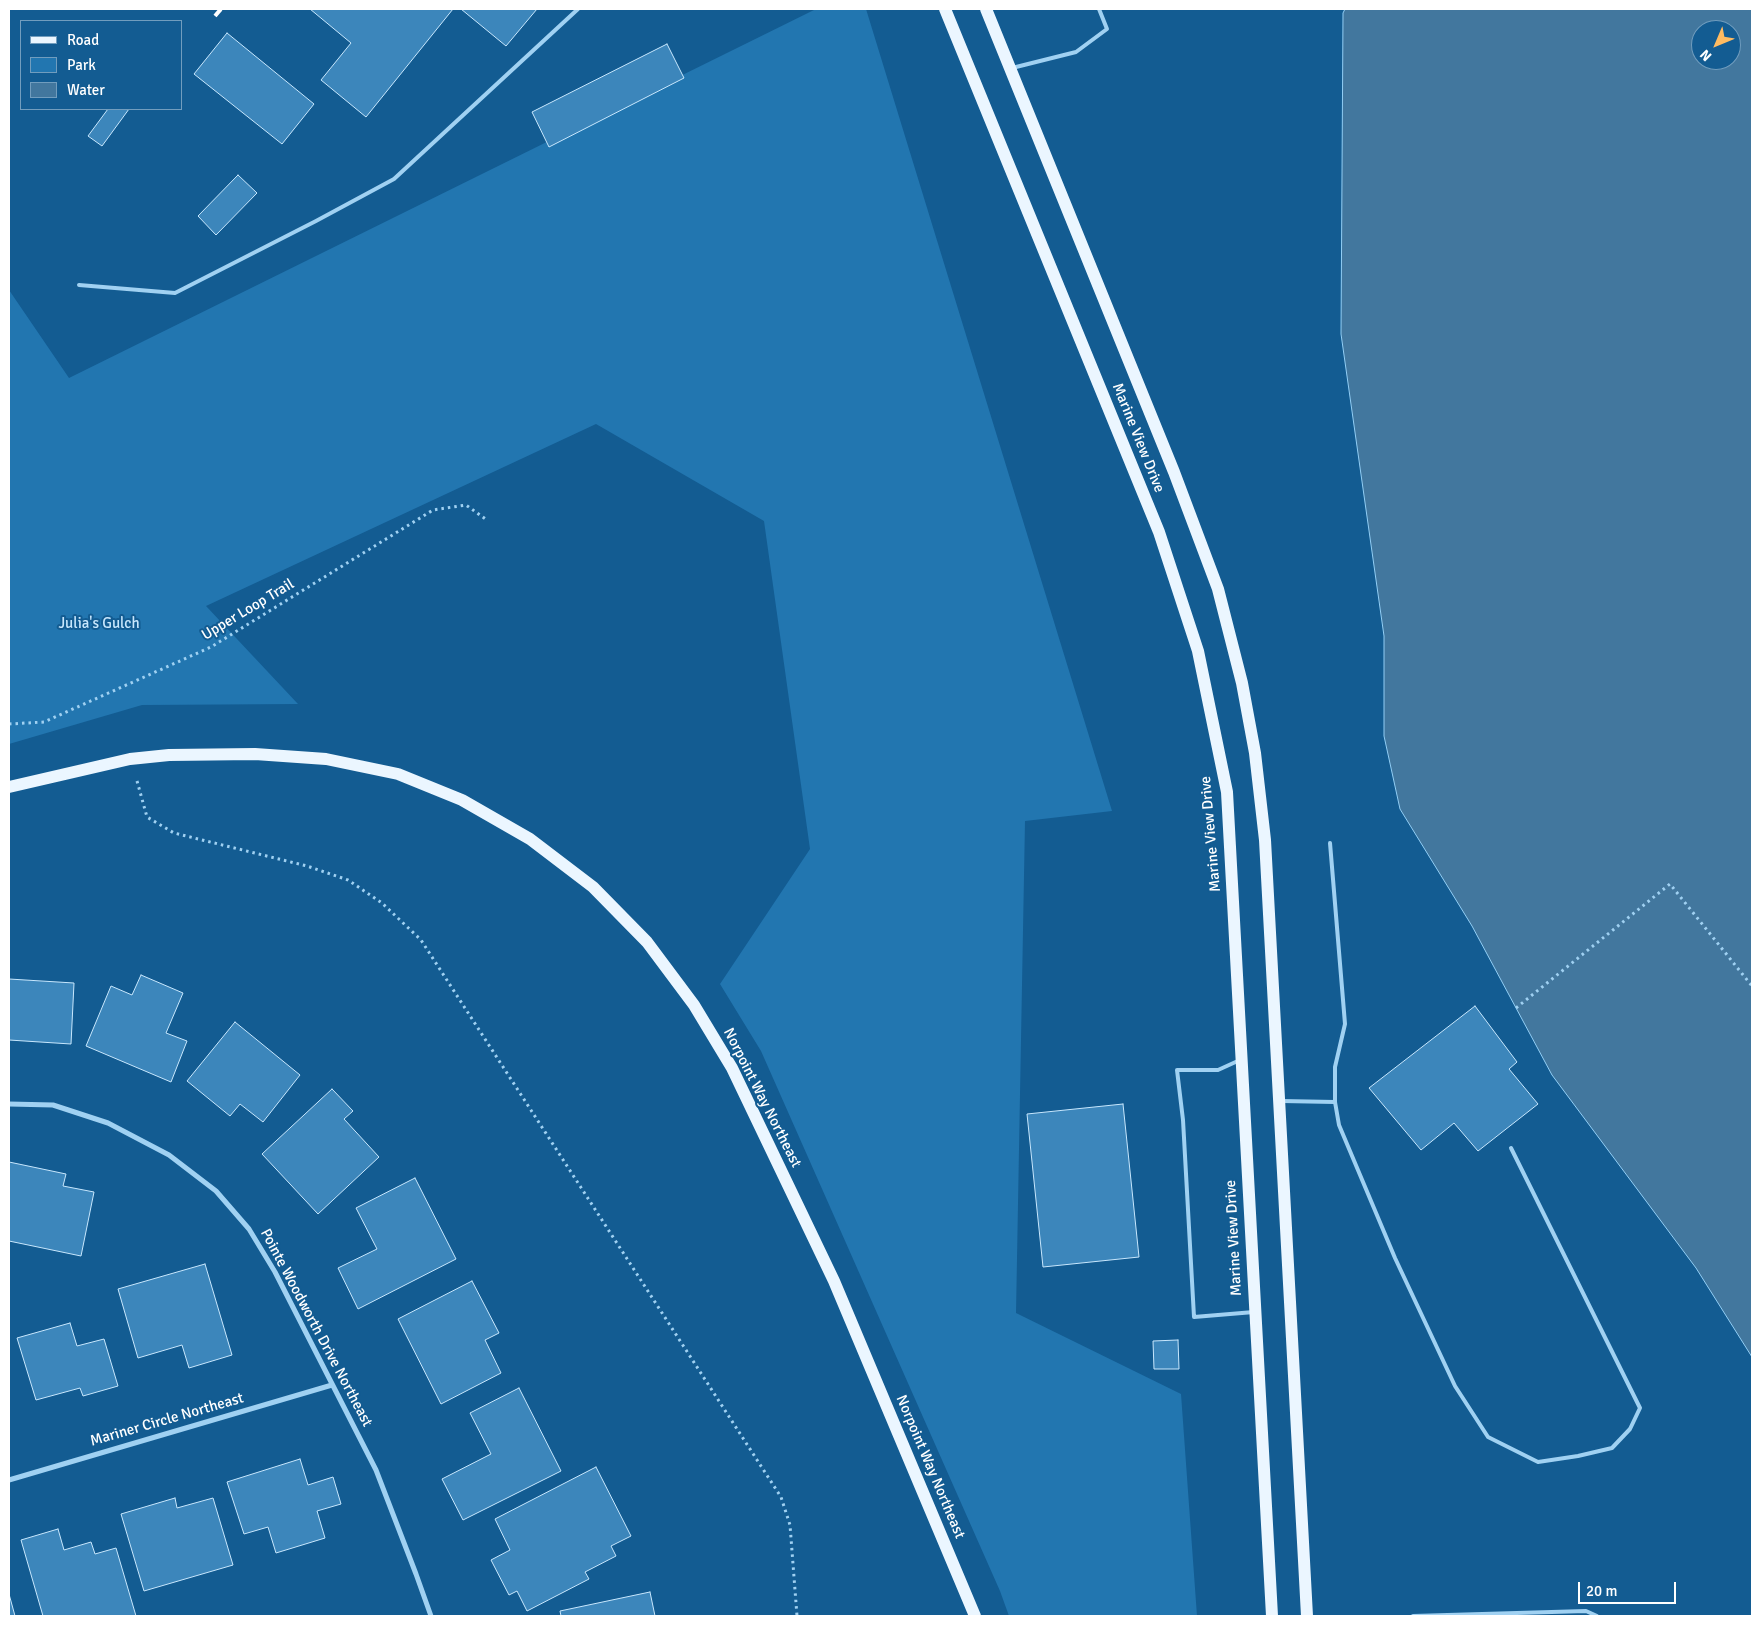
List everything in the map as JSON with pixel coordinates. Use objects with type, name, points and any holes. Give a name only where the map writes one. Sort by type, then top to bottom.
[{"type":"main road","name":"Marine View Drive","points":[[945,9],[1160,532],[1198,651],[1227,792],[1272,1616]]},
{"type":"main road","name":"Marine View Drive","points":[[986,9],[1130,360],[1218,589],[1242,682],[1255,754],[1265,840],[1307,1616]]},
{"type":"main road","name":"Norpoint Way Northeast","points":[[9,787],[130,759],[169,755],[255,754],[326,759],[398,774],[462,800],[530,839],[593,887],[640,935],[694,1005],[732,1068],[834,1281],[975,1616]]},
{"type":"street","name":"Pointe Woodworth Drive Northeast","points":[[9,1104],[54,1105],[108,1123],[169,1155],[216,1191],[249,1229],[275,1272],[376,1470],[431,1616]]},
{"type":"street","name":"Mariner Circle Northeast","points":[[9,1480],[332,1385]]},
{"type":"lane","points":[[79,285],[174,293],[394,179],[578,9]]},
{"type":"lane","points":[[1010,68],[1076,52],[1107,29],[1099,9]]},
{"type":"lane","points":[[1330,843],[1345,1024],[1335,1067],[1335,1102],[1339,1125],[1395,1258],[1455,1386],[1488,1438],[1538,1462],[1578,1456],[1612,1448],[1630,1429],[1640,1408],[1511,1148]]},
{"type":"lane","points":[[1241,1059],[1218,1070],[1177,1070],[1183,1120],[1194,1317],[1254,1312]]},
{"type":"lane","points":[[1280,1101],[1335,1102]]},
{"type":"lane","points":[[1413,1616],[1586,1611],[1597,1616]]},
{"type":"path","name":"Upper Loop Trail","points":[[9,724],[44,722],[211,647],[433,510],[466,505],[487,520]]},
{"type":"path","points":[[130,759],[147,817],[174,833],[307,866],[348,880],[382,903],[421,940],[781,1496],[790,1525],[797,1616]]},
{"type":"path","points":[[1516,1008],[1670,884],[1752,986]]},
{"type":"green space","name":"Julia's Gulch","points":[[816,9],[866,9],[1112,811],[1025,821],[1016,1313],[1181,1394],[1197,1616],[1009,1616],[1000,1591],[761,1051],[720,984],[810,849],[764,521],[596,424],[206,606],[298,704],[142,705],[9,744],[9,290],[69,378]]},
{"type":"water","points":[[1345,9],[1752,9],[1752,1357],[1696,1268],[1552,1075],[1472,926],[1400,809],[1384,736],[1384,636],[1341,334],[1343,13]]},
{"type":"building","points":[[310,9],[453,9],[366,117],[321,80],[351,43]]},
{"type":"building","points":[[461,9],[537,9],[506,46]]},
{"type":"building","points":[[227,33],[314,104],[282,144],[194,74]]},
{"type":"building","points":[[667,44],[684,78],[549,147],[532,112]]},
{"type":"building","points":[[107,110],[128,110],[102,146],[88,136]]},
{"type":"building","points":[[238,175],[257,193],[216,235],[198,216]]},
{"type":"building","points":[[141,975],[183,993],[166,1033],[187,1041],[171,1082],[86,1046],[111,986],[132,995]]},
{"type":"building","points":[[9,979],[74,983],[71,1044],[9,1040]]},
{"type":"building","points":[[1475,1006],[1517,1062],[1509,1069],[1538,1104],[1478,1151],[1454,1123],[1421,1150],[1369,1088]]},
{"type":"building","points":[[235,1022],[300,1075],[263,1122],[240,1104],[230,1116],[187,1081]]},
{"type":"building","points":[[332,1089],[353,1111],[344,1119],[379,1157],[318,1214],[262,1154]]},
{"type":"building","points":[[1123,1104],[1139,1257],[1043,1267],[1027,1114]]},
{"type":"building","points":[[9,1162],[66,1174],[63,1186],[94,1192],[81,1256],[9,1241]]},
{"type":"building","points":[[415,1178],[456,1259],[358,1309],[338,1268],[377,1249],[356,1208]]},
{"type":"building","points":[[205,1264],[232,1355],[189,1368],[182,1345],[138,1358],[118,1289]]},
{"type":"building","points":[[472,1281],[499,1333],[485,1340],[501,1373],[441,1404],[398,1319]]},
{"type":"building","points":[[70,1323],[77,1346],[104,1339],[118,1386],[83,1396],[80,1388],[36,1400],[17,1338]]},
{"type":"building","points":[[1178,1340],[1179,1369],[1154,1369],[1153,1341]]},
{"type":"building","points":[[519,1388],[561,1471],[463,1520],[442,1479],[491,1454],[470,1413]]},
{"type":"building","points":[[300,1459],[308,1485],[333,1477],[341,1504],[317,1511],[325,1538],[276,1553],[268,1527],[244,1534],[227,1482]]},
{"type":"building","points":[[596,1467],[631,1536],[611,1546],[616,1556],[585,1572],[589,1579],[527,1611],[517,1591],[509,1595],[491,1560],[510,1550],[495,1519]]},
{"type":"building","points":[[175,1498],[177,1508],[213,1498],[233,1565],[144,1591],[121,1514]]},
{"type":"building","points":[[58,1529],[64,1550],[91,1542],[95,1554],[116,1548],[136,1616],[43,1616],[21,1540]]},
{"type":"building","points":[[650,1592],[655,1616],[561,1616],[560,1611]]},
{"type":"building","points":[[9,1594],[15,1616],[9,1616]]},
{"type":"railway","points":[[215,16],[221,9]]}]
